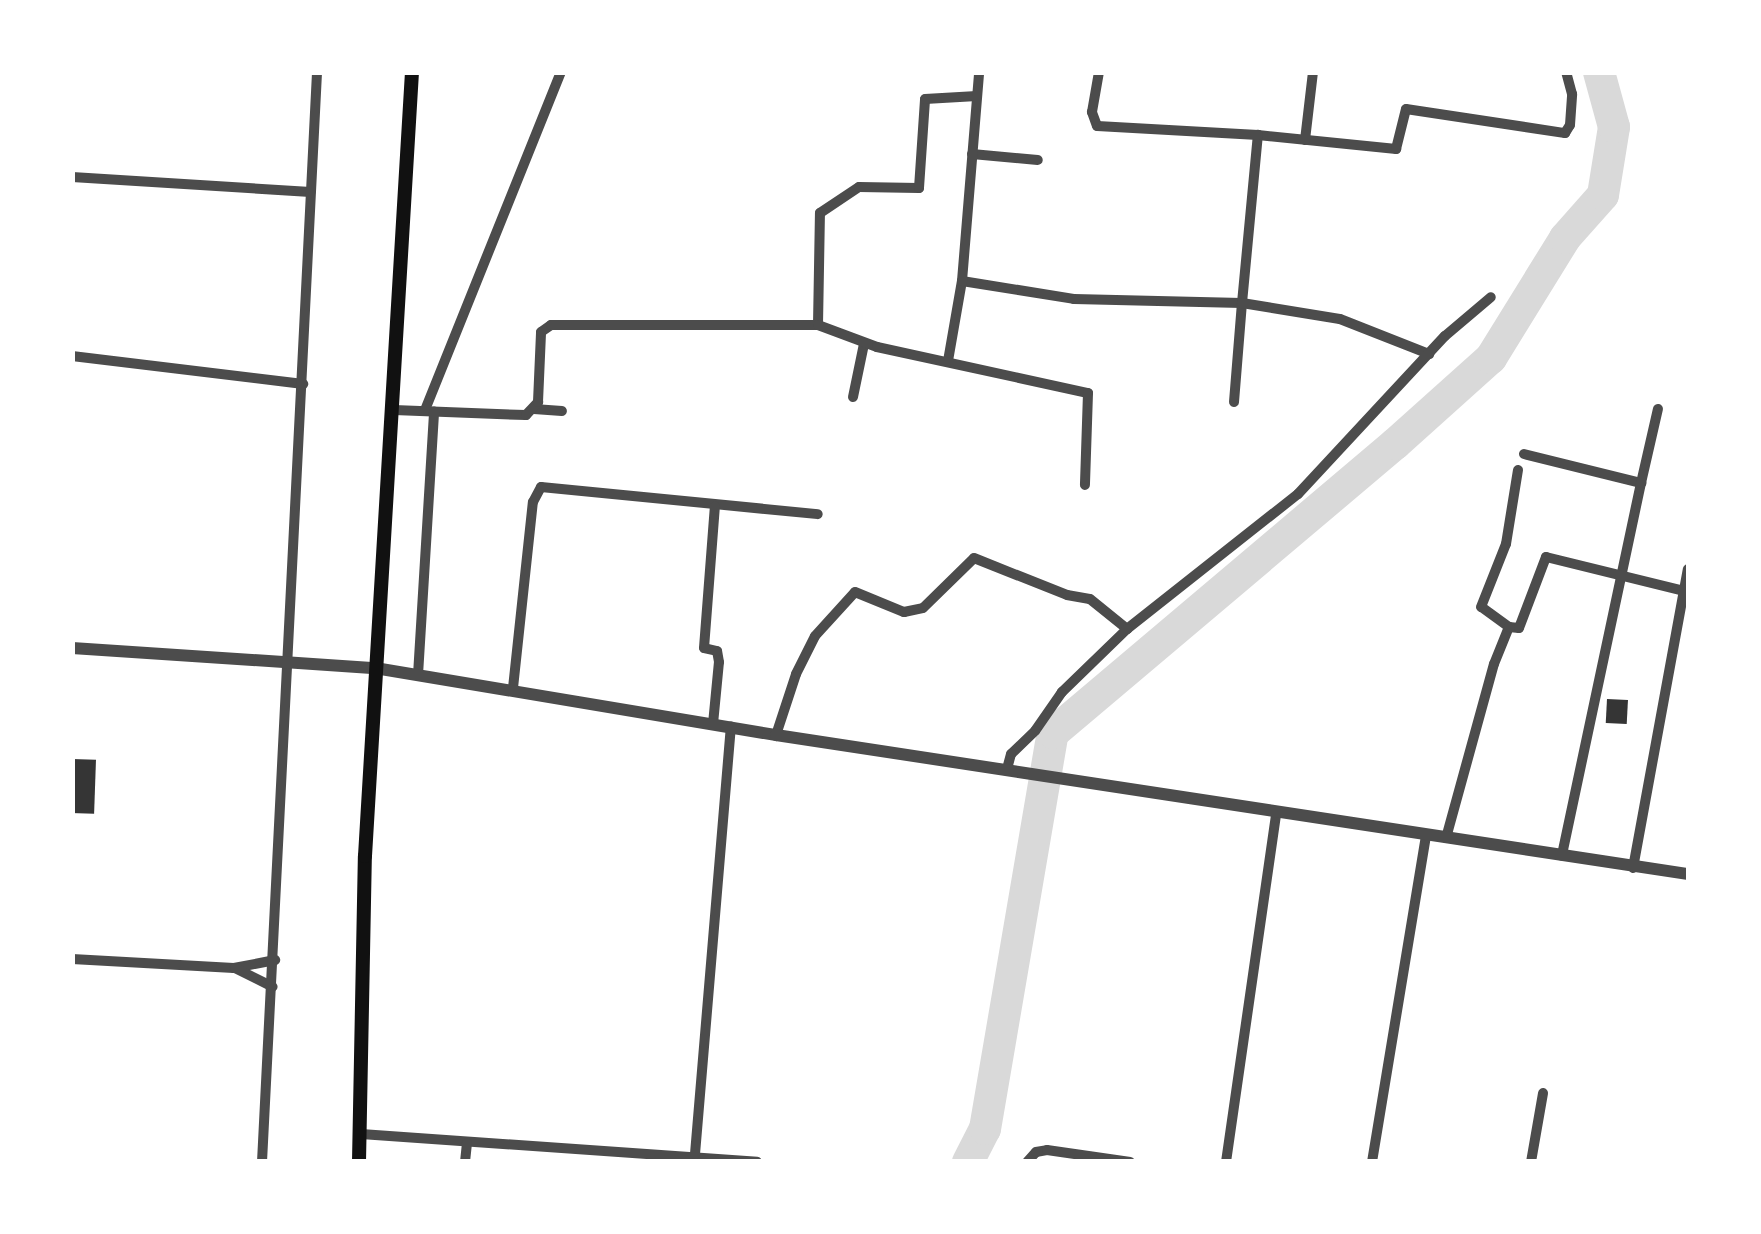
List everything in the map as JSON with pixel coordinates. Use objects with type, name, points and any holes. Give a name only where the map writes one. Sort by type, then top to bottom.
[{"type":"main road","points":[[359,1162],[364,856],[412,72]]},
{"type":"street","points":[[262,1162],[317,72]]},
{"type":"street","points":[[418,674],[429,411],[561,72]]},
{"type":"street","points":[[948,361],[962,281],[980,72]]},
{"type":"street","points":[[1099,72],[1092,112],[1097,126],[1396,150],[1406,108],[1564,134],[1570,125],[1572,94],[1566,72]]},
{"type":"street","points":[[1305,140],[1312,72]]},
{"type":"street","points":[[911,98],[978,96]]},
{"type":"street","points":[[818,325],[820,212],[860,187],[920,187],[925,99]]},
{"type":"street","points":[[1234,402],[1258,136]]},
{"type":"street","points":[[972,154],[1038,160]]},
{"type":"street","points":[[72,177],[311,192]]},
{"type":"street","points":[[962,281],[1074,299],[1242,303],[1340,319],[1429,354]]},
{"type":"street","points":[[1010,770],[1011,754],[1035,731],[1062,692],[1127,628],[1298,494],[1429,354],[1491,297]]},
{"type":"street","points":[[534,409],[539,394],[541,332],[552,325],[818,325],[864,344],[1088,392],[1085,485]]},
{"type":"street","points":[[854,397],[864,344]]},
{"type":"street","points":[[72,356],[303,384]]},
{"type":"street","points":[[394,410],[514,416],[534,409],[562,411]]},
{"type":"street","points":[[1562,856],[1658,409]]},
{"type":"street","points":[[1524,454],[1641,483]]},
{"type":"street","points":[[1518,470],[1506,544],[1481,607],[1509,626],[1519,628],[1546,557],[1686,592]]},
{"type":"street","points":[[513,688],[536,492],[552,487],[818,514]]},
{"type":"street","points":[[714,724],[719,662],[717,651],[704,648],[715,506]]},
{"type":"street","points":[[776,735],[796,674],[815,636],[855,592],[904,612],[923,608],[974,558],[1067,595],[1090,599],[1127,628]]},
{"type":"street","points":[[1633,868],[1688,569]]},
{"type":"street","points":[[1446,838],[1509,626]]},
{"type":"street","points":[[72,648],[376,668],[776,735],[1688,874]]},
{"type":"street","points":[[695,1154],[730,727]]},
{"type":"street","points":[[1226,1162],[1276,813]]},
{"type":"street","points":[[1372,1162],[1426,836]]},
{"type":"street","points":[[72,959],[234,968],[275,960]]},
{"type":"street","points":[[234,968],[273,986]]},
{"type":"street","points":[[1531,1162],[1542,1093]]},
{"type":"street","points":[[360,1134],[695,1154],[757,1162]]},
{"type":"street","points":[[464,1162],[467,1143]]},
{"type":"street","points":[[1027,1162],[1036,1152],[1047,1150],[1130,1162]]},
{"type":"building","points":[[1607,699],[1628,700],[1627,724],[1606,723]]},
{"type":"building","points":[[72,759],[96,760],[94,814],[72,813]]},
{"type":"waterway","points":[[968,1162],[985,1129],[1053,733],[1491,358],[1565,238],[1603,195],[1614,127],[1599,72]]}]
